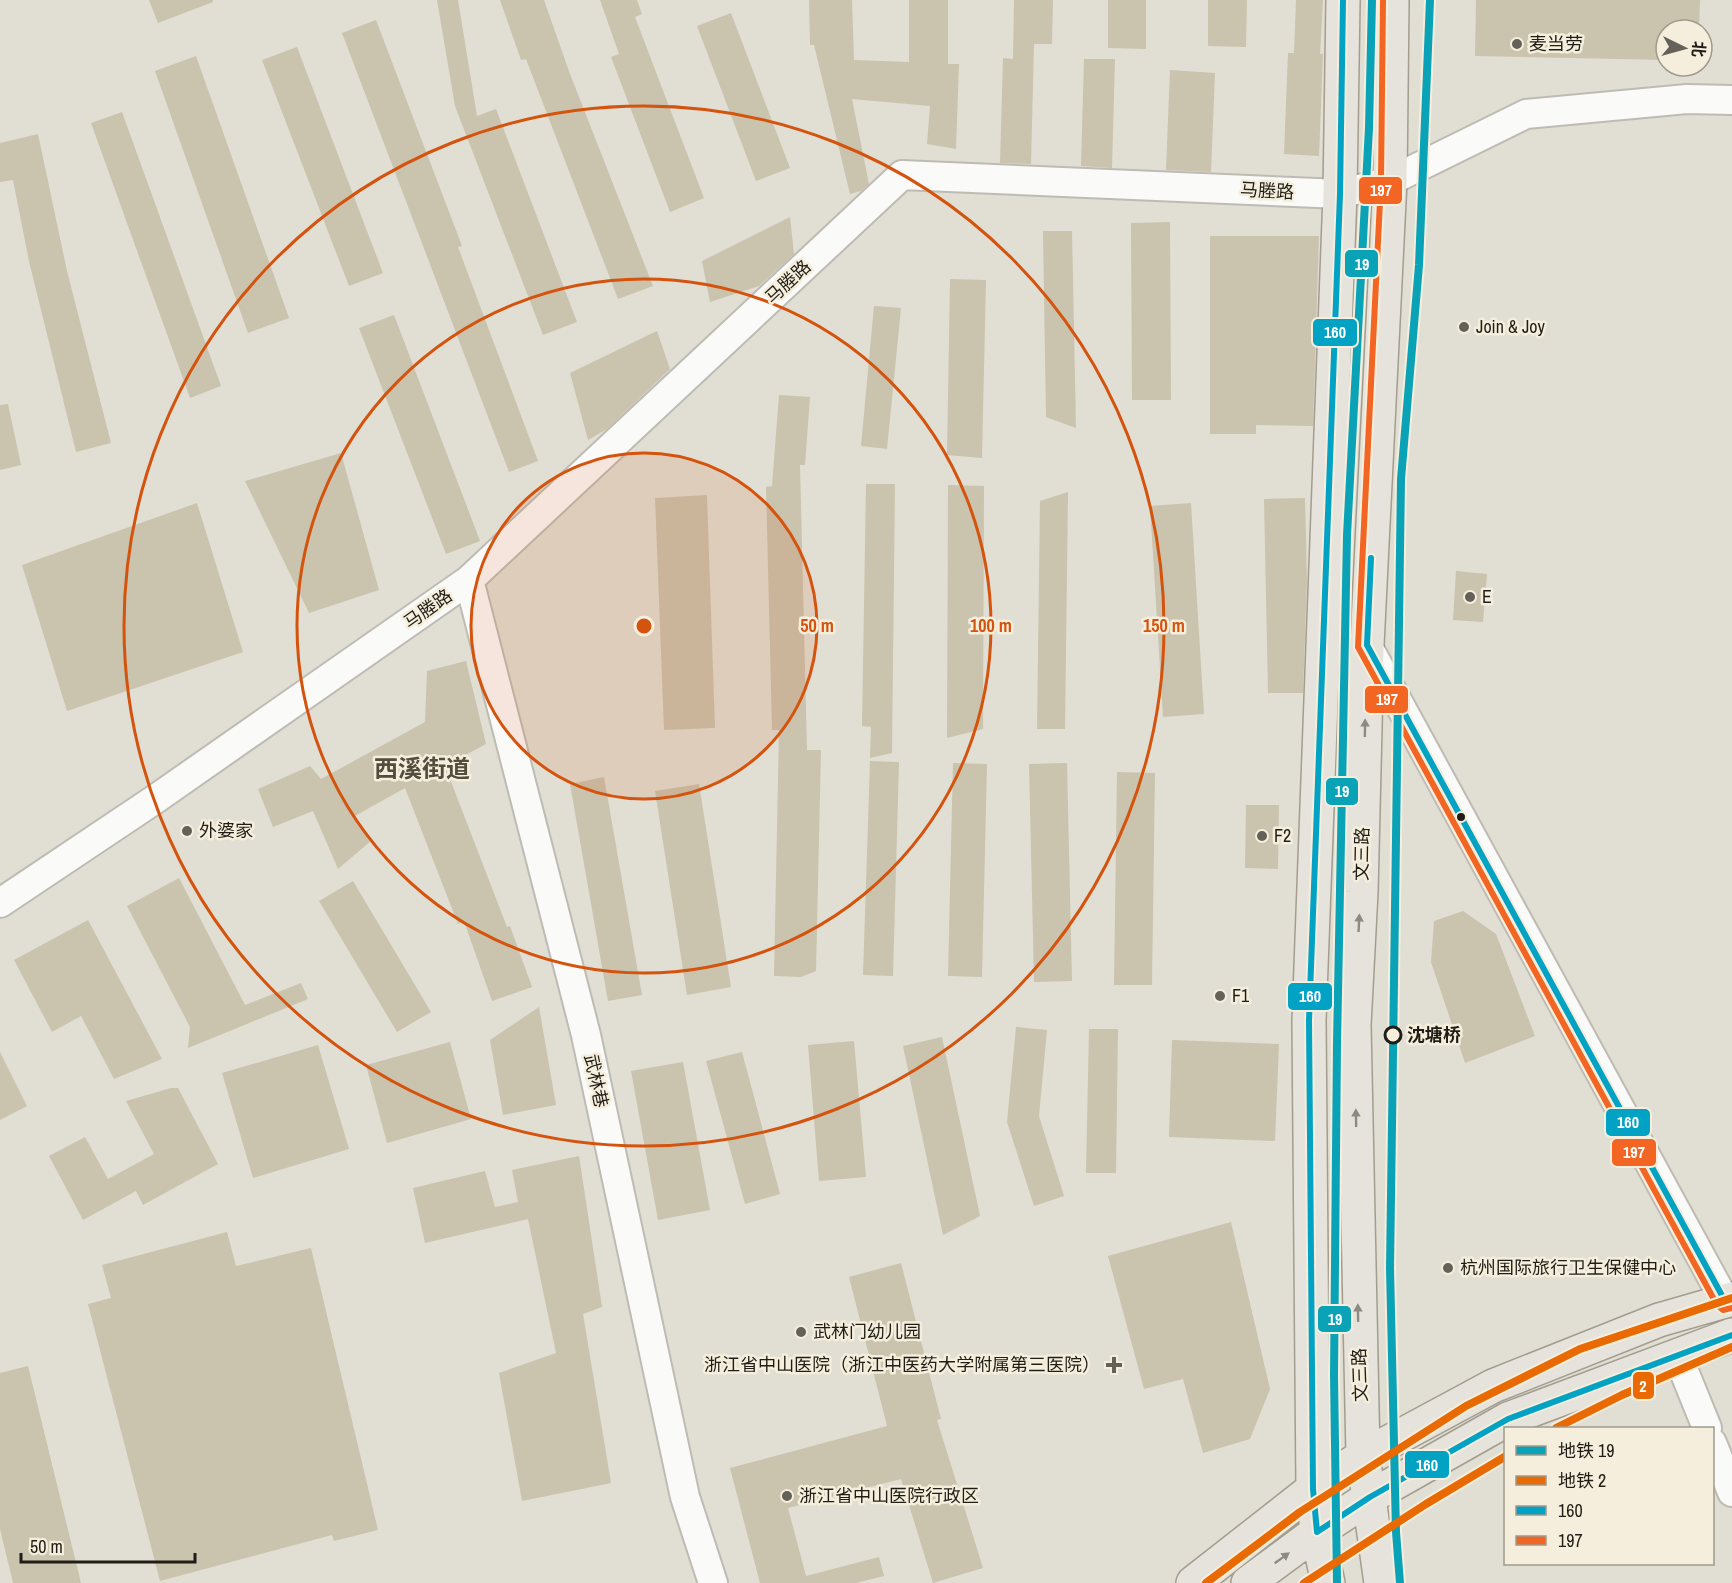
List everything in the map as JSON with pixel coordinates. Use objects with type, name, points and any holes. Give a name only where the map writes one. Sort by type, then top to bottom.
[{"type":"main road","points":[[1328,1583],[1317,1532],[1312,1489],[1309,1020],[1340,194],[1343,0]]},
{"type":"main road","name":"文三路","points":[[1381,1583],[1363,1456],[1354,1025],[1361,892],[1367,645],[1390,181],[1392,0]]},
{"type":"main road","points":[[1193,1583],[1312,1489],[1363,1456],[1493,1386],[1659,1320],[1728,1300]]},
{"type":"main road","points":[[1248,1583],[1317,1532],[1370,1497],[1508,1419],[1732,1335]]},
{"type":"street","name":"马塍路","points":[[0,903],[154,800],[469,580],[902,175],[1340,194],[1390,181],[1526,114],[1687,99],[1732,100]]},
{"type":"street","name":"武林巷","points":[[469,580],[586,1035],[685,1497],[713,1583]]},
{"type":"street","points":[[1367,645],[1728,1300]]},
{"type":"street","points":[[1677,1354],[1707,1427]]},
{"type":"street","points":[[1714,1446],[1732,1492]]},
{"type":"building","points":[[149,0],[213,0],[213,2],[158,23]]},
{"type":"building","points":[[437,0],[458,0],[477,116],[496,109],[577,322],[543,335],[455,106]]},
{"type":"building","points":[[500,0],[544,0],[570,74],[653,286],[618,299],[526,59],[521,60]]},
{"type":"building","points":[[600,0],[637,0],[642,14],[635,17],[704,198],[670,212],[611,57],[619,54]]},
{"type":"building","points":[[809,0],[852,0],[854,60],[909,62],[909,0],[948,0],[948,64],[959,64],[956,149],[927,144],[930,106],[852,99],[869,184],[861,191],[850,194],[814,45],[810,45]]},
{"type":"building","points":[[1014,0],[1053,0],[1052,44],[1034,44],[1031,164],[1000,163],[1003,58],[1013,59]]},
{"type":"building","points":[[1108,0],[1146,0],[1146,49],[1108,48]]},
{"type":"building","points":[[1208,0],[1247,0],[1246,47],[1208,46]]},
{"type":"building","points":[[1296,0],[1323,0],[1319,156],[1284,154],[1288,53],[1294,53]]},
{"type":"building","points":[[1476,0],[1700,0],[1699,18],[1654,18],[1654,60],[1475,56]]},
{"type":"building","points":[[731,13],[790,168],[756,181],[697,26]]},
{"type":"building","points":[[376,20],[462,246],[458,247],[538,461],[509,472],[342,33]]},
{"type":"building","points":[[297,47],[383,273],[349,286],[262,60]]},
{"type":"building","points":[[196,56],[289,318],[248,333],[155,71]]},
{"type":"building","points":[[1084,59],[1115,59],[1112,168],[1081,166]]},
{"type":"building","points":[[1170,70],[1215,73],[1211,172],[1166,170]]},
{"type":"building","points":[[122,112],[221,386],[190,398],[91,123]]},
{"type":"building","points":[[38,134],[67,271],[111,443],[76,452],[29,261],[13,180],[0,182],[0,143]]},
{"type":"building","points":[[790,217],[794,254],[759,286],[710,302],[702,261]]},
{"type":"building","points":[[1170,222],[1171,400],[1132,400],[1131,223]]},
{"type":"building","points":[[1043,231],[1072,231],[1076,428],[1046,417]]},
{"type":"building","points":[[1210,236],[1319,236],[1313,426],[1256,425],[1256,434],[1210,434]]},
{"type":"building","points":[[950,279],[986,280],[982,458],[947,455]]},
{"type":"building","points":[[874,306],[901,308],[887,449],[861,446]]},
{"type":"building","points":[[394,315],[480,541],[446,554],[359,328]]},
{"type":"building","points":[[657,331],[670,369],[607,429],[588,440],[570,373]]},
{"type":"building","points":[[779,395],[810,397],[805,465],[800,465],[807,750],[821,750],[816,971],[801,977],[774,976],[779,730],[772,730],[766,487],[772,486]]},
{"type":"building","points":[[8,404],[21,465],[0,470],[0,405]]},
{"type":"building","points":[[341,453],[379,590],[309,613],[245,481]]},
{"type":"building","points":[[866,484],[895,484],[892,753],[870,758],[871,727],[862,726]]},
{"type":"building","points":[[948,485],[984,486],[983,729],[947,738]]},
{"type":"building","points":[[1068,492],[1065,729],[1037,729],[1040,501]]},
{"type":"building","points":[[707,495],[715,728],[664,730],[655,498]]},
{"type":"building","points":[[1305,498],[1307,580],[1303,693],[1268,693],[1264,499]]},
{"type":"building","points":[[197,503],[243,652],[67,711],[22,565]]},
{"type":"building","points":[[1191,503],[1204,714],[1163,717],[1150,506]]},
{"type":"building","name":"E","points":[[1456,571],[1487,574],[1483,622],[1453,620]]},
{"type":"building","points":[[466,661],[486,744],[445,766],[507,927],[510,926],[532,987],[492,1001],[464,921],[458,924],[405,788],[353,817],[372,840],[338,869],[313,811],[273,827],[258,789],[310,766],[321,779],[425,722],[427,671]]},
{"type":"building","points":[[870,761],[899,762],[893,976],[863,975]]},
{"type":"building","points":[[953,763],[987,764],[982,977],[948,976]]},
{"type":"building","points":[[1067,763],[1072,981],[1034,982],[1029,764]]},
{"type":"building","points":[[1117,772],[1155,773],[1152,985],[1114,985]]},
{"type":"building","points":[[604,777],[642,995],[608,1001],[570,784]]},
{"type":"building","points":[[699,784],[731,987],[687,995],[655,791]]},
{"type":"building","name":"F2","points":[[1246,805],[1279,805],[1278,869],[1245,868]]},
{"type":"building","points":[[179,878],[245,1005],[301,983],[308,999],[188,1048],[190,1027],[127,906]]},
{"type":"building","points":[[353,881],[431,1012],[397,1032],[319,901]]},
{"type":"building","points":[[1463,911],[1496,934],[1535,1036],[1465,1063],[1431,962],[1434,921]]},
{"type":"building","points":[[88,920],[162,1059],[114,1079],[81,1016],[52,1032],[14,960]]},
{"type":"building","points":[[539,1007],[556,1105],[503,1115],[490,1040]]},
{"type":"building","points":[[1016,1027],[1047,1030],[1039,1116],[1064,1196],[1034,1206],[1007,1122]]},
{"type":"building","points":[[1089,1029],[1118,1029],[1116,1173],[1086,1173]]},
{"type":"building","points":[[942,1037],[980,1216],[943,1235],[903,1046]]},
{"type":"building","points":[[1172,1040],[1279,1044],[1275,1141],[1169,1137]]},
{"type":"building","points":[[854,1041],[866,1177],[819,1181],[808,1045]]},
{"type":"building","points":[[450,1042],[471,1119],[387,1143],[366,1065]]},
{"type":"building","points":[[318,1045],[349,1149],[253,1178],[222,1073]]},
{"type":"building","points":[[0,1052],[27,1106],[0,1120]]},
{"type":"building","points":[[742,1052],[780,1194],[745,1204],[706,1061]]},
{"type":"building","points":[[683,1062],[710,1210],[658,1220],[631,1071]]},
{"type":"building","points":[[178,1088],[218,1164],[143,1205],[136,1191],[83,1220],[49,1156],[85,1137],[108,1179],[154,1154],[126,1101]]},
{"type":"building","points":[[579,1156],[602,1307],[583,1314],[611,1483],[522,1501],[499,1373],[556,1353],[528,1219],[425,1243],[413,1188],[485,1171],[495,1207],[518,1202],[512,1170]]},
{"type":"building","points":[[1231,1222],[1270,1389],[1250,1439],[1203,1453],[1183,1379],[1144,1389],[1108,1256]]},
{"type":"building","points":[[227,1232],[236,1266],[311,1248],[378,1530],[334,1541],[332,1535],[160,1581],[88,1304],[111,1298],[102,1265]]},
{"type":"building","points":[[901,1263],[941,1419],[937,1420],[983,1568],[933,1583],[901,1479],[788,1508],[806,1576],[879,1557],[884,1576],[856,1583],[760,1583],[730,1468],[887,1426],[849,1277]]},
{"type":"building","points":[[28,1366],[81,1583],[13,1583],[0,1529],[0,1373]]},
{"type":"metro line","name":"19","points":[[1337,1583],[1334,1375],[1337,1043],[1347,535],[1369,128],[1372,0]]},
{"type":"metro line","name":"19","points":[[1400,1583],[1396,1532],[1390,1268],[1401,479],[1419,265],[1430,0]]},
{"type":"metro line","name":"2","points":[[1206,1583],[1300,1512],[1466,1406],[1580,1349],[1732,1298]]},
{"type":"metro line","name":"2","points":[[1558,1427],[1622,1395],[1732,1347]]},
{"type":"metro line","name":"2","points":[[1304,1583],[1426,1504],[1504,1457]]},
{"type":"transit line","name":"160","points":[[1343,0],[1340,194],[1309,1020],[1313,1489],[1317,1532],[1370,1497],[1508,1419],[1732,1335]]},
{"type":"transit line","name":"197","points":[[1383,0],[1381,181],[1358,647],[1717,1305],[1723,1310],[1732,1308]]},
{"type":"transit line","name":"160","points":[[1371,558],[1367,645],[1725,1301],[1732,1299]]},
{"type":"place","name":"麦当劳","points":[[1517,44]]},
{"type":"place","name":"Join & Joy","points":[[1464,327]]},
{"type":"place","name":"E","points":[[1470,597]]},
{"type":"place","name":"外婆家","points":[[187,831]]},
{"type":"place","name":"F2","points":[[1262,836]]},
{"type":"place","name":"F1","points":[[1220,996]]},
{"type":"place","name":"沈塘桥","points":[[1393,1035]]},
{"type":"place","name":"杭州国际旅行卫生保健中心","points":[[1448,1268]]},
{"type":"place","name":"武林门幼儿园","points":[[801,1332]]},
{"type":"place","name":"浙江省中山医院（浙江中医药大学附属第三医院）","points":[[1114,1365]]},
{"type":"place","name":"浙江省中山医院行政区","points":[[787,1496]]},
{"type":"district","name":"西溪街道","points":[[422,769]]}]
